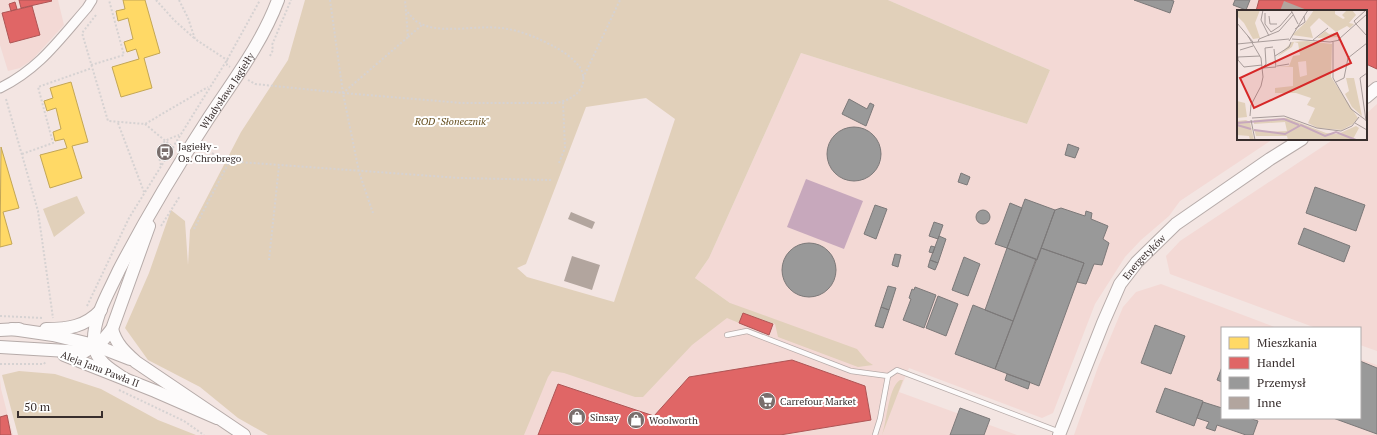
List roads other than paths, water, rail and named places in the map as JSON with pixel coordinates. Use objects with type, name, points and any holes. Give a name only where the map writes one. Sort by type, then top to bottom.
[{"type":"street","points":[[0,88],[14,81],[37,65],[87,8],[92,0]]},
{"type":"street","name":"Władysława Jagiełły","points":[[170,178],[165,193],[148,228],[112,329],[103,340],[94,345],[94,334],[101,310],[143,224],[170,178],[267,28],[278,0]]},
{"type":"street","points":[[1367,96],[1377,88]]},
{"type":"street","name":"Energetyków","points":[[1059,434],[1120,284],[1137,262],[1176,224],[1270,159],[1300,140]]},
{"type":"street","name":"Aleja Jana Pawła II","points":[[6,329],[75,328],[92,319],[101,310]]},
{"type":"street","name":"Aleja Jana Pawła II","points":[[6,329],[53,335],[94,345],[136,362]]},
{"type":"street","name":"Aleja Jana Pawła II","points":[[112,329],[115,340],[136,362],[244,435]]},
{"type":"street","points":[[94,345],[100,360],[125,379]]},
{"type":"street","name":"Aleja Jana Pawła II","points":[[49,355],[84,352],[94,345]]},
{"type":"street","name":"Aleja Jana Pawła II","points":[[0,347],[49,355],[125,379],[217,418]]},
{"type":"lane","points":[[726,335],[747,331],[850,371],[888,376],[897,370],[1059,434]]},
{"type":"lane","points":[[875,435],[880,419],[888,376]]},
{"type":"place","name":"Jagiełły - Os. Chrobrego","points":[[165,152]]},
{"type":"place","name":"Carrefour Market","points":[[767,401]]},
{"type":"place","name":"Sinsay","points":[[577,417]]},
{"type":"place","name":"Woolworth","points":[[636,420]]},
{"type":"park label","name":"ROD \"Słonecznik\"","points":[[452,121]]}]
